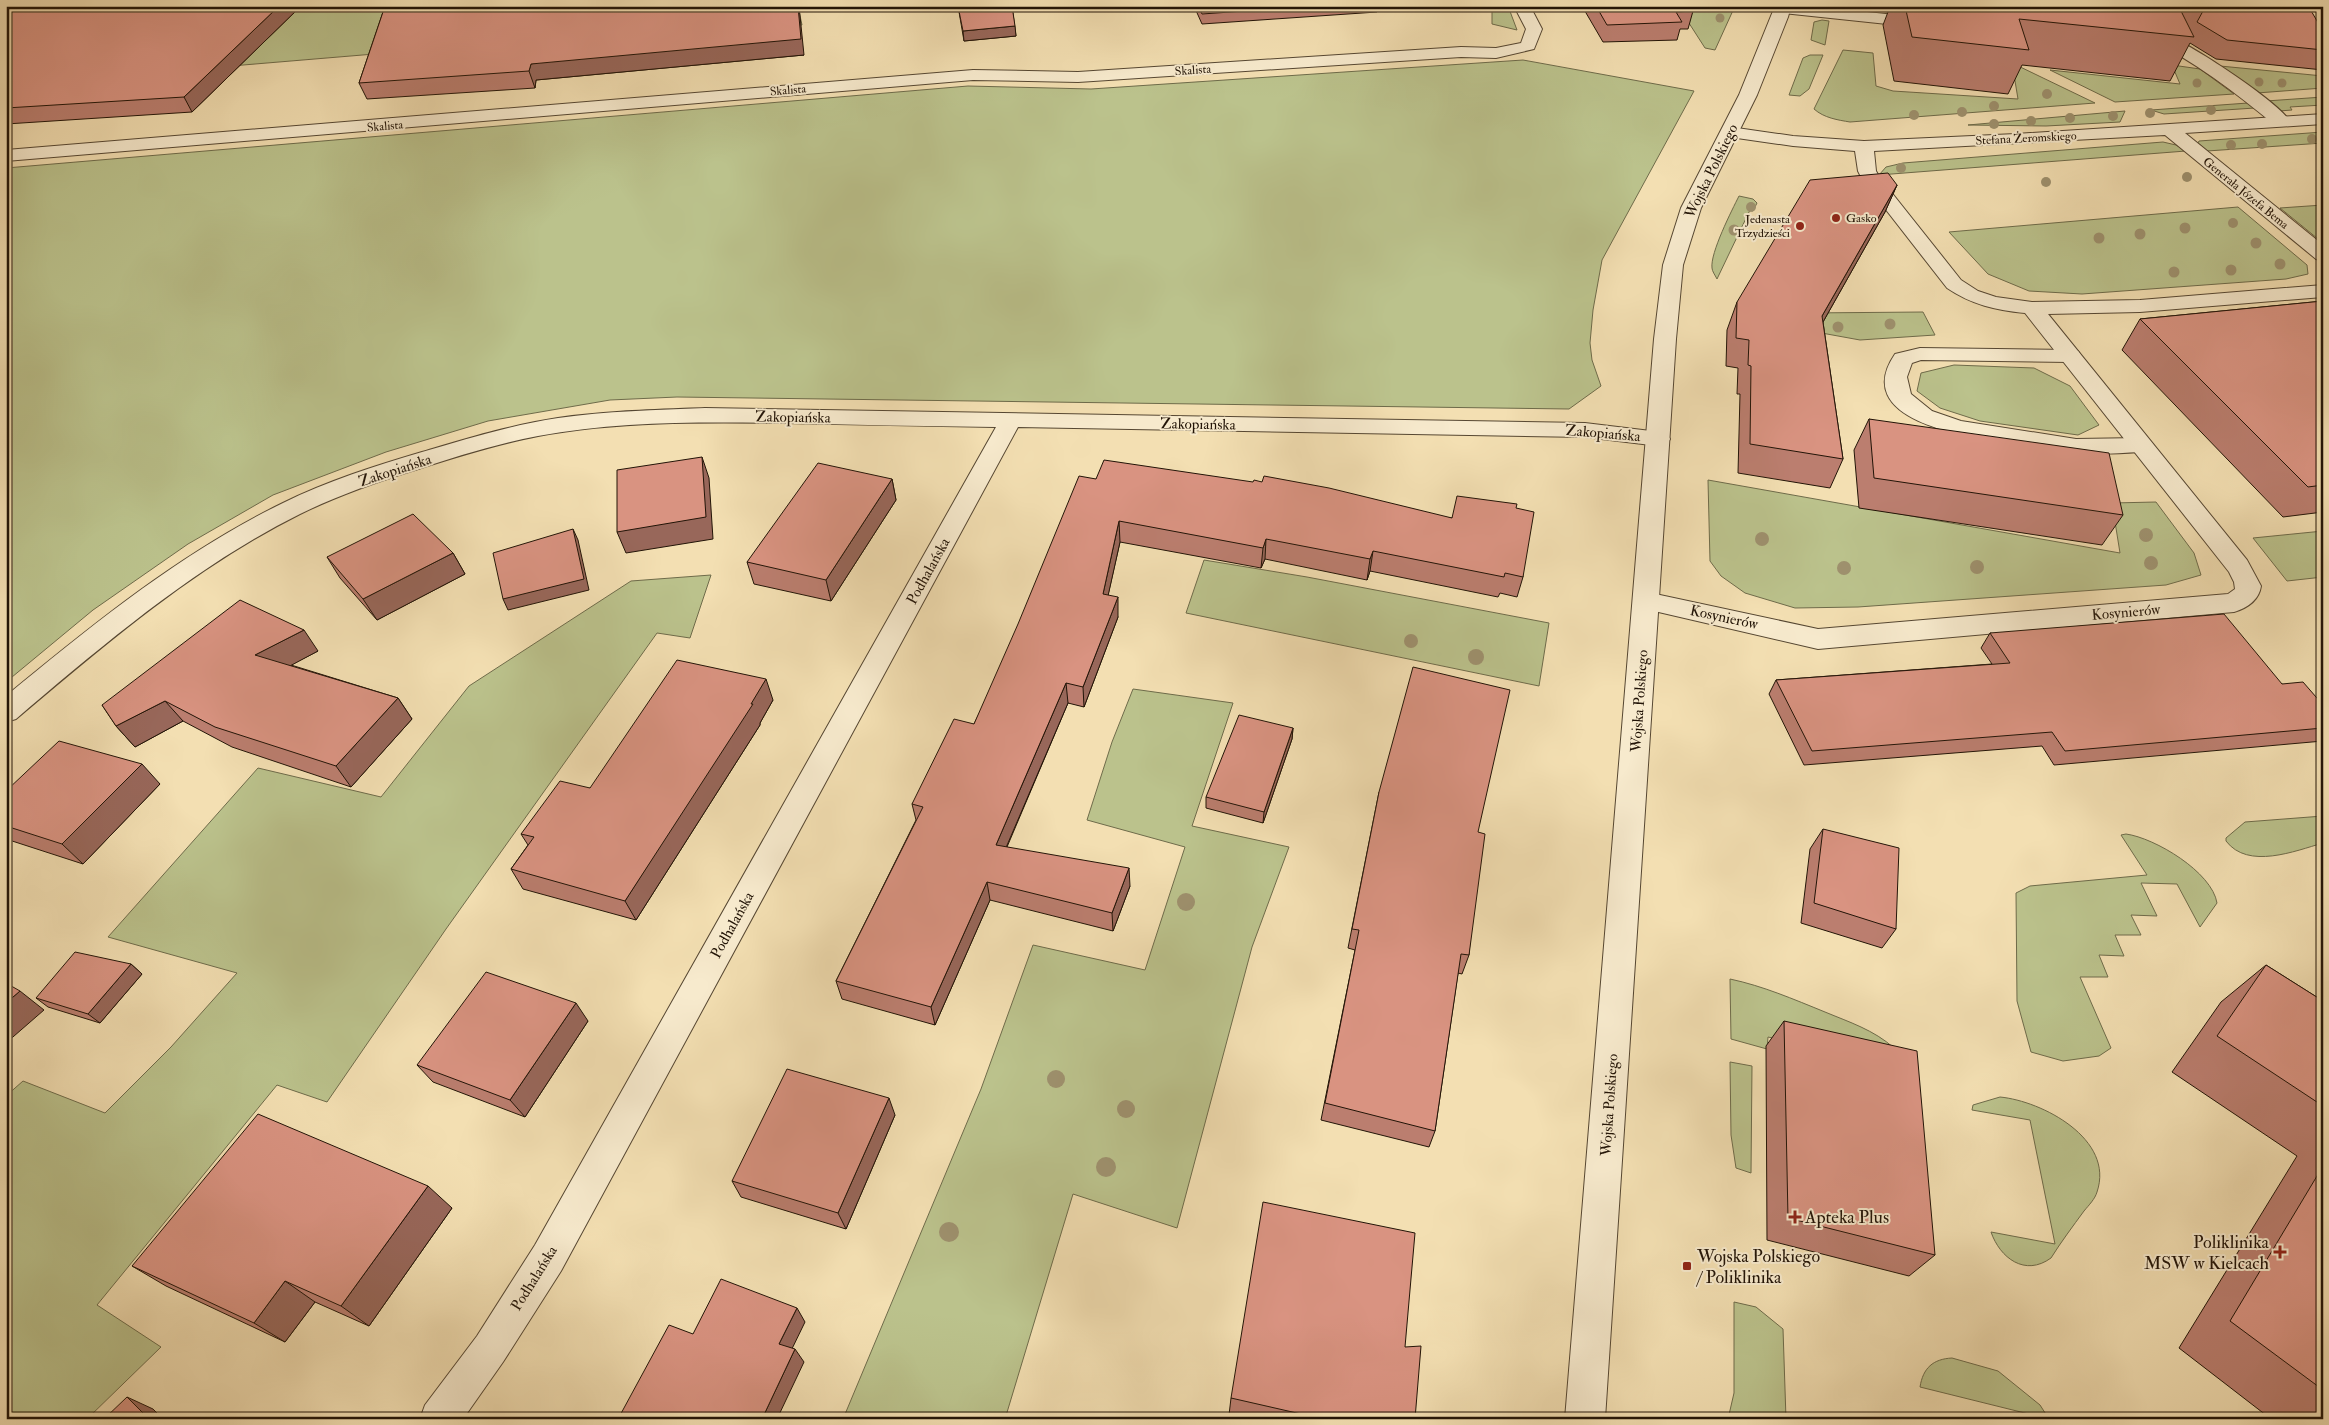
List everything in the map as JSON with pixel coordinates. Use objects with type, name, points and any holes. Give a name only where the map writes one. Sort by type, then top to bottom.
[{"type":"street","name":"Skalista","points":[[6,156],[973,75],[1078,77],[1451,53],[1496,53],[1528,46],[1534,29],[1522,6]]},
{"type":"street","points":[[1944,25],[1951,21],[1947,6]]},
{"type":"street","points":[[1782,7],[1962,27]]},
{"type":"street","name":"Wojska Polskiego","points":[[1585,1419],[1672,266],[1691,208],[1755,79],[1782,7]]},
{"type":"street","points":[[2141,31],[2149,32],[2180,46],[2210,66],[2282,122]]},
{"type":"street","name":"Stefana Żeromskiego","points":[[1730,132],[1793,141],[1864,146],[2323,119]]},
{"type":"street","name":"Generała Józefa Bema","points":[[2169,129],[2323,255]]},
{"type":"street","points":[[1864,146],[1866,166],[1871,179],[1954,284],[1971,295],[1992,303],[2032,308],[2140,306],[2323,291]]},
{"type":"street","name":"Kosynierów","points":[[1646,601],[1818,639],[2234,603],[2244,597],[2248,590],[2247,580],[2238,566],[2032,308]]},
{"type":"street","points":[[2070,356],[1920,354],[1903,359],[1896,376],[1900,397],[1924,416],[1957,428],[2076,446],[2142,445]]},
{"type":"street","name":"Zakopiańska","points":[[6,712],[81,649],[138,605],[194,565],[276,517],[373,475],[488,440],[562,426],[637,417],[704,415],[1010,422],[1585,430],[1659,439]]},
{"type":"street","name":"Podhalańska","points":[[439,1419],[490,1349],[548,1258],[1010,422]]},
{"type":"green space","points":[[334,6],[849,6],[799,11],[802,25],[446,48],[124,75],[234,13]]},
{"type":"green space","points":[[1492,6],[1508,6],[1517,30],[1492,24]]},
{"type":"green space","points":[[1678,6],[1735,6],[1715,50],[1705,48]]},
{"type":"green space","points":[[1829,21],[1825,45],[1811,40],[1814,22]]},
{"type":"green space","points":[[1843,50],[1873,53],[1876,86],[1893,91],[2018,99],[2012,63],[2095,103],[1850,122],[1827,117],[1814,109]]},
{"type":"green space","points":[[1810,55],[1823,55],[1809,89],[1800,96],[1789,95],[1803,58]]},
{"type":"green space","points":[[1523,60],[1694,91],[1602,260],[1593,310],[1590,343],[1592,360],[1601,386],[1569,409],[677,397],[610,400],[488,421],[386,452],[273,495],[188,544],[93,610],[6,682],[6,168],[968,86],[1091,89]]},
{"type":"green space","points":[[2172,65],[2200,69],[2234,94],[2115,102],[2050,70],[2180,84]]},
{"type":"green space","points":[[2220,66],[2323,76],[2323,88],[2257,93]]},
{"type":"green space","points":[[2323,97],[2323,105],[2290,107],[2292,110],[2279,111],[2266,101]]},
{"type":"green space","points":[[2248,103],[2255,108],[2164,114],[2151,110]]},
{"type":"green space","points":[[2125,111],[2120,122],[2046,126],[1968,125]]},
{"type":"green space","points":[[2323,132],[2323,143],[2207,151],[2198,143],[2199,141]]},
{"type":"green space","points":[[2163,142],[2176,145],[2186,151],[1879,175],[1886,167],[1903,163]]},
{"type":"green space","points":[[1739,196],[1753,199],[1757,203],[1753,211],[1750,210],[1717,279],[1712,268],[1714,252]]},
{"type":"green space","points":[[2323,205],[2323,243],[2280,208]]},
{"type":"green space","points":[[2238,207],[2307,265],[2308,274],[2286,279],[2082,294],[2029,291],[1988,274],[1949,232]]},
{"type":"green space","points":[[1923,312],[1935,335],[1860,340],[1750,320],[1805,313]]},
{"type":"green space","points":[[1954,365],[2034,368],[2070,386],[2099,425],[2078,435],[1980,421],[1940,408],[1917,391],[1921,373]]},
{"type":"green space","points":[[1708,480],[2120,553],[2112,503],[2156,502],[2194,553],[2201,575],[2166,585],[1858,607],[1795,608],[1745,593],[1721,576],[1710,561]]},
{"type":"green space","points":[[2323,531],[2323,577],[2287,581],[2253,538]]},
{"type":"green space","points":[[1204,560],[1307,577],[1549,623],[1539,686],[1186,613]]},
{"type":"green space","points":[[711,575],[690,638],[657,633],[446,929],[327,1102],[277,1085],[97,1305],[161,1347],[87,1419],[6,1419],[6,1096],[23,1081],[105,1113],[171,1047],[237,973],[108,937],[258,768],[381,797],[469,686],[631,581]]},
{"type":"green space","points":[[1133,689],[1233,703],[1192,826],[1289,847],[1252,947],[1177,1228],[1073,1194],[1005,1419],[843,1419],[981,1089],[1033,945],[1145,970],[1185,847],[1087,820],[1112,742]]},
{"type":"green space","points":[[2323,816],[2323,843],[2286,854],[2272,856],[2247,855],[2235,850],[2226,841],[2226,838],[2245,822]]},
{"type":"green space","points":[[2126,834],[2152,842],[2180,858],[2205,880],[2213,891],[2217,903],[2200,927],[2177,884],[2141,883],[2157,916],[2131,915],[2141,935],[2115,935],[2124,956],[2099,955],[2108,977],[2080,977],[2111,1048],[2099,1056],[2063,1061],[2031,1052],[2017,1001],[2016,893],[2030,886],[2147,875],[2121,835]]},
{"type":"green space","points":[[1730,979],[1778,993],[1852,1023],[1870,1031],[1894,1048],[1858,1058],[1768,1037],[1767,1049],[1731,1039]]},
{"type":"green space","points":[[1730,1062],[1752,1066],[1751,1173],[1736,1168],[1731,1135]]},
{"type":"green space","points":[[2000,1097],[2035,1106],[2071,1126],[2085,1140],[2095,1155],[2100,1173],[2095,1197],[2051,1258],[2032,1266],[2023,1265],[2007,1257],[1991,1232],[2055,1244],[2030,1120],[1972,1110],[1973,1105]]},
{"type":"green space","points":[[1734,1302],[1756,1307],[1783,1329],[1786,1419],[1728,1419],[1734,1393]]},
{"type":"green space","points":[[1952,1358],[1998,1371],[2040,1405],[2049,1419],[1920,1387],[1921,1380],[1930,1366],[1939,1360]]},
{"type":"building","points":[[30,6],[279,6],[184,97],[6,108],[6,17],[14,9],[28,9]]},
{"type":"building","points":[[385,6],[798,6],[801,39],[531,64],[529,71],[359,83]]},
{"type":"building","points":[[958,6],[1012,6],[1015,26],[963,31]]},
{"type":"building","points":[[1198,6],[1315,6],[1202,14]]},
{"type":"building","points":[[1596,6],[1690,6],[1693,11],[1676,12],[1682,22],[1607,25]]},
{"type":"building","points":[[1905,6],[2193,6],[2203,11],[2180,9],[2194,37],[2019,19],[2029,50],[1912,37]]},
{"type":"building","points":[[2193,6],[2279,6],[2310,9],[2323,31],[2323,50],[2227,40],[2197,22],[2203,11]]},
{"type":"building","points":[[1888,173],[1897,185],[1822,316],[1843,459],[1750,444],[1751,366],[1748,365],[1749,340],[1736,338],[1737,302],[1810,180]]},
{"type":"building","points":[[2323,301],[2323,485],[2308,487],[2140,319]]},
{"type":"building","points":[[1869,419],[2109,453],[2123,515],[1874,478]]},
{"type":"building","points":[[702,457],[706,517],[617,532],[617,470]]},
{"type":"building","points":[[1104,460],[1253,482],[1254,480],[1262,482],[1264,476],[1329,488],[1452,518],[1457,496],[1517,504],[1516,508],[1534,512],[1523,577],[1505,573],[1504,577],[1373,551],[1370,559],[1266,539],[1263,548],[1119,521],[1103,594],[1118,597],[1083,687],[1066,683],[996,845],[1129,868],[1112,913],[987,882],[931,1007],[836,981],[923,807],[912,804],[954,719],[974,724],[1018,624],[1079,476],[1096,479]]},
{"type":"building","points":[[818,463],[892,479],[826,580],[747,562]]},
{"type":"building","points":[[413,514],[453,553],[363,599],[327,557]]},
{"type":"building","points":[[573,529],[584,579],[503,599],[493,553]]},
{"type":"building","points":[[240,600],[304,630],[255,655],[398,698],[336,766],[215,727],[165,701],[116,726],[102,705]]},
{"type":"building","points":[[2224,614],[2282,684],[2303,682],[2323,705],[2323,728],[2065,751],[2052,732],[1812,751],[1776,680],[2010,663],[1990,633]]},
{"type":"building","points":[[677,660],[766,679],[751,704],[753,704],[625,901],[511,869],[534,837],[521,834],[560,781],[590,788]]},
{"type":"building","points":[[1413,667],[1510,690],[1478,832],[1485,834],[1469,955],[1461,954],[1435,1131],[1325,1103],[1359,930],[1352,929],[1379,792]]},
{"type":"building","points":[[1239,715],[1293,728],[1264,812],[1206,797]]},
{"type":"building","points":[[59,741],[142,764],[62,844],[6,826],[6,791]]},
{"type":"building","points":[[1823,829],[1899,848],[1896,929],[1814,903]]},
{"type":"building","points":[[75,952],[131,964],[88,1014],[36,998]]},
{"type":"building","points":[[2266,965],[2323,1001],[2323,1106],[2217,1036]]},
{"type":"building","points":[[486,972],[576,1003],[510,1100],[417,1065]]},
{"type":"building","points":[[6,983],[20,991],[6,1003]]},
{"type":"building","points":[[1784,1021],[1917,1051],[1935,1255],[1788,1218]]},
{"type":"building","points":[[787,1069],[889,1098],[838,1213],[732,1181]]},
{"type":"building","points":[[258,1114],[428,1186],[341,1306],[285,1281],[254,1323],[132,1266]]},
{"type":"building","points":[[2323,1166],[2323,1390],[2230,1321]]},
{"type":"building","points":[[1263,1202],[1415,1233],[1405,1347],[1421,1346],[1415,1419],[1323,1419],[1231,1398]]},
{"type":"building","points":[[721,1279],[797,1308],[779,1344],[795,1349],[762,1419],[618,1419],[669,1325],[693,1334]]},
{"type":"building","points":[[127,1397],[149,1419],[104,1419]]},
{"type":"place","name":"Gasko","points":[[1836,218]]},
{"type":"place","name":"Jedenasta Trzydzieści","points":[[1800,226]]},
{"type":"place","name":"Apteka Plus","points":[[1795,1217]]},
{"type":"place","name":"Poliklinika MSW w Kielcach","points":[[2280,1252]]},
{"type":"place","name":"Wojska Polskiego / Poliklinika","points":[[1687,1266]]}]
